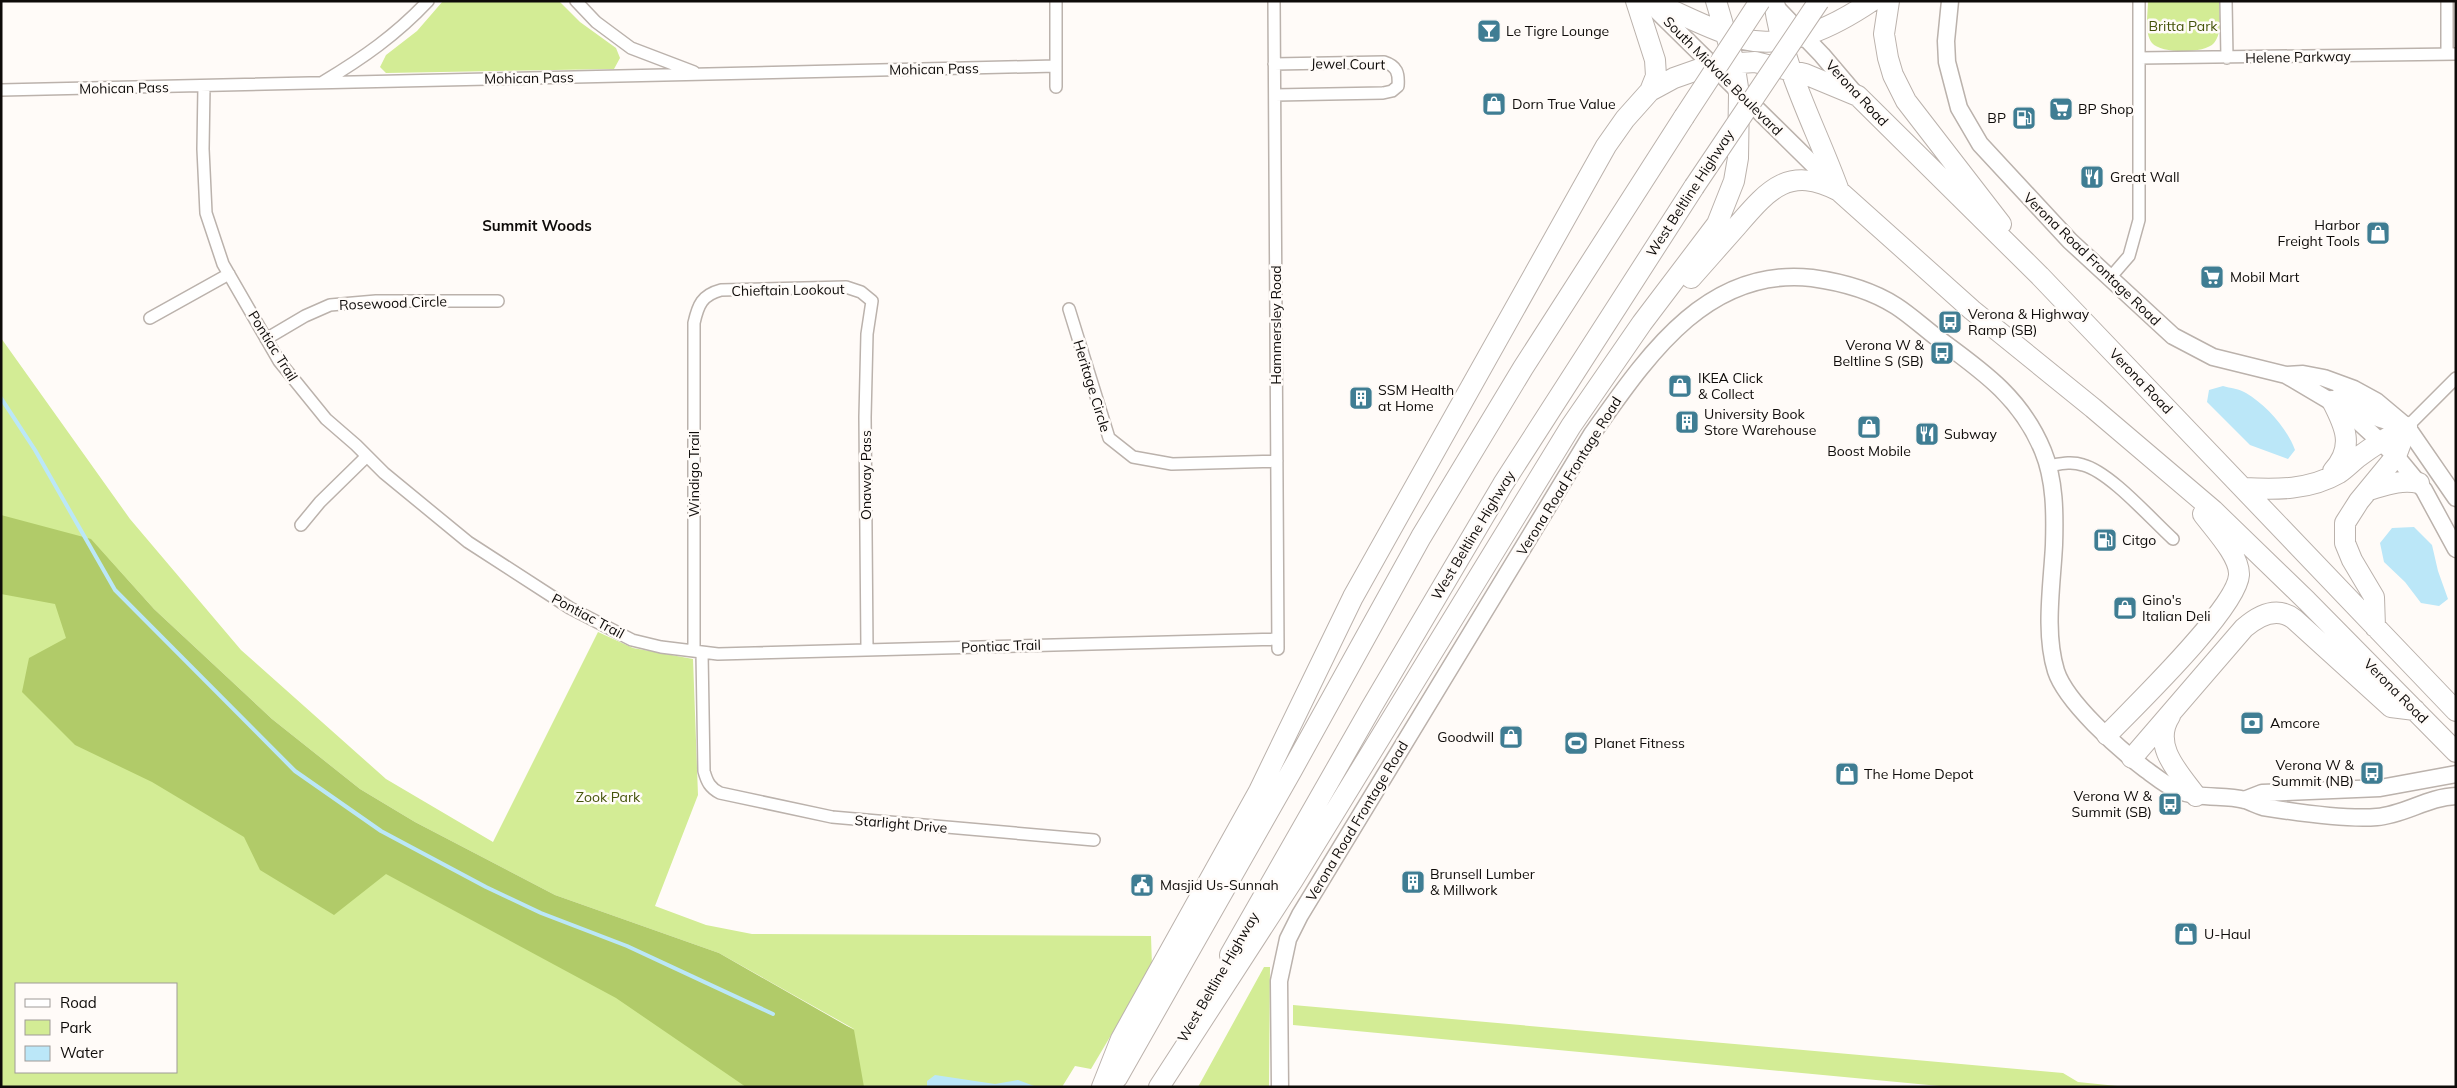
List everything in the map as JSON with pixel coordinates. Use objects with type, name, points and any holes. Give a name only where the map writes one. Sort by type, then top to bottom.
[{"type":"highway","points":[[1636,1],[1655,60],[1656,76],[1650,91]]},
{"type":"highway","points":[[1649,1],[1726,33],[1751,40],[1780,40],[1803,36],[1848,17],[1872,1]]},
{"type":"highway","points":[[1157,1087],[1293,880],[1571,426],[1633,339],[1642,323],[1717,224],[1727,204],[1734,181],[1738,158],[1740,94],[1734,62],[1716,1]]},
{"type":"highway","name":"West Beltline Highway","points":[[1157,1087],[1371,708],[1503,484],[1694,187],[1819,1]]},
{"type":"highway","points":[[1888,1],[1884,34],[1888,58],[1893,75],[1906,101],[2040,276]]},
{"type":"highway","points":[[1770,2],[1788,68],[1823,145],[1839,191]]},
{"type":"highway","points":[[1112,1087],[1292,770],[1420,537],[1523,368],[1684,117],[1770,2]]},
{"type":"highway","points":[[1102,1087],[1121,1039],[1259,791],[1353,598],[1606,146],[1625,119],[1650,91],[1674,78],[1711,65],[1734,62],[1755,62],[1788,68],[1858,96]]},
{"type":"highway","name":"Verona Road","points":[[1858,96],[2040,276],[2456,711]]},
{"type":"highway","points":[[1633,339],[1648,327],[1764,195],[1780,184],[1798,180],[1825,184],[1839,191]]},
{"type":"highway","name":"Verona Road","points":[[1839,191],[1972,310],[2175,476],[2307,601],[2456,752]]},
{"type":"highway","points":[[2327,478],[2336,468],[2346,450],[2348,437],[2344,423],[2332,401]]},
{"type":"highway","points":[[2244,488],[2283,490],[2302,487],[2327,478],[2339,473],[2380,441],[2407,427]]},
{"type":"highway","points":[[2376,627],[2374,597],[2352,560],[2345,542],[2346,522],[2396,456],[2407,427]]},
{"type":"highway","points":[[2107,735],[2189,650],[2235,590],[2239,575],[2237,562],[2175,476]]},
{"type":"highway","points":[[2369,490],[2394,482],[2409,481],[2419,483]]},
{"type":"highway","points":[[2132,758],[2248,625],[2262,616],[2278,612],[2290,616],[2300,624],[2392,707],[2415,710]]},
{"type":"highway","points":[[2177,705],[2165,724],[2164,744],[2168,756],[2196,796]]},
{"type":"street","points":[[322,83],[368,55],[409,21],[428,1]]},
{"type":"street","points":[[576,1],[596,22],[631,48],[700,75]]},
{"type":"street","points":[[1056,1],[1056,87]]},
{"type":"street","name":"Hammersley Road","points":[[1274,1],[1278,644]]},
{"type":"street","name":"South Midvale Boulevard","points":[[1649,1],[1799,151]]},
{"type":"street","name":"Verona Road Frontage Road","points":[[1950,1],[1947,20],[1947,62],[1959,108],[1976,138],[2042,214],[2109,279],[2173,336],[2213,357],[2286,374],[2318,376],[2354,389],[2382,404],[2407,427],[2456,498]]},
{"type":"street","points":[[2109,279],[2129,256],[2139,220],[2139,1]]},
{"type":"street","points":[[2226,1],[2227,58]]},
{"type":"street","points":[[2447,1],[2452,54]]},
{"type":"street","points":[[1770,2],[1803,36]]},
{"type":"street","name":"Verona Road","points":[[1803,36],[1858,96]]},
{"type":"street","name":"Helene Parkway","points":[[2139,58],[2452,54]]},
{"type":"street","name":"Jewel Court","points":[[1274,64],[1384,62],[1397,69],[1399,78],[1398,86],[1392,91],[1383,93],[1275,95]]},
{"type":"street","name":"Mohican Pass","points":[[1,90],[1056,66]]},
{"type":"street","name":"Pontiac Trail","points":[[204,86],[203,149],[206,213],[223,264],[279,361],[326,419],[384,473],[468,542],[570,608],[632,640],[718,654],[1278,644]]},
{"type":"street","name":"Verona Road","points":[[1799,151],[1839,191]]},
{"type":"street","points":[[150,318],[229,274]]},
{"type":"street","name":"Verona Road Frontage Road","points":[[1280,1087],[1280,981],[1288,939],[1300,915],[1592,434],[1625,387],[1662,342],[1700,309],[1727,291],[1758,282],[1791,276],[1825,280],[1863,289],[1895,306],[1998,384],[2026,418],[2048,466],[2054,531],[2050,635],[2057,674],[2067,692],[2084,712],[2132,758],[2166,784],[2196,796],[2244,800],[2261,806],[2360,818],[2380,817],[2428,800],[2456,796]]},
{"type":"street","name":"Chieftain Lookout","points":[[702,299],[709,293],[721,290],[846,288],[861,292],[872,301]]},
{"type":"street","name":"Windigo Trail","points":[[702,299],[697,307],[694,323],[698,652],[704,771],[706,781],[712,788]]},
{"type":"street","name":"Rosewood Circle","points":[[266,339],[305,316],[330,305],[376,301],[498,301]]},
{"type":"street","name":"Onaway Pass","points":[[867,650],[865,417],[867,334],[872,301]]},
{"type":"street","name":"Heritage Circle","points":[[1069,309],[1109,438],[1133,457],[1172,464],[1277,461]]},
{"type":"street","name":"Verona Road Frontage Road","points":[[2286,374],[2347,411],[2396,456],[2419,483],[2456,549]]},
{"type":"street","points":[[2314,390],[2344,398],[2380,419],[2407,427],[2456,378]]},
{"type":"street","points":[[301,525],[320,502],[367,456]]},
{"type":"street","points":[[2048,466],[2069,463],[2093,468],[2115,485],[2173,539]]},
{"type":"street","name":"Verona Road Frontage Road","points":[[2244,800],[2262,792],[2380,788],[2456,774]]},
{"type":"street","name":"Starlight Drive","points":[[712,788],[720,793],[832,818],[1094,840]]},
{"type":"green space","points":[[443,1],[559,1],[580,22],[616,48],[620,58],[614,69],[386,73],[380,67],[386,55],[417,31]]},
{"type":"green space","name":"Britta Park","points":[[2148,1],[2219,1],[2220,23],[2217,39],[2209,47],[2193,51],[2173,51],[2157,47],[2152,43],[2148,34]]},
{"type":"green space","name":"Zook Park","points":[[1,338],[130,519],[241,650],[386,779],[493,842],[598,632],[633,648],[693,659],[698,795],[655,906],[706,925],[752,934],[1151,936],[1152,966],[1091,1069],[1075,1066],[1062,1087],[1,1087]],"holes":[[[91,539],[154,609],[272,719],[360,789],[415,822],[555,895],[719,953],[854,1029],[353,833]]]},
{"type":"green space","points":[[1,515],[91,539],[154,609],[272,719],[360,789],[415,822],[555,895],[719,953],[854,1030],[864,1087],[746,1087],[616,998],[386,874],[334,915],[260,870],[244,837],[152,782],[75,745],[22,692],[29,658],[66,638],[55,604],[1,594]]},
{"type":"green space","points":[[1264,967],[1270,967],[1269,1087],[1198,1087]]},
{"type":"green space","points":[[1293,1005],[2063,1073],[2078,1082],[2127,1087],[1950,1087],[1293,1025]]},
{"type":"water","points":[[2223,386],[2246,393],[2275,418],[2287,433],[2295,450],[2288,459],[2250,445],[2207,402],[2209,390]]},
{"type":"water","points":[[2414,527],[2432,545],[2438,571],[2448,599],[2439,606],[2421,603],[2405,582],[2384,562],[2380,543],[2392,528]]},
{"type":"water","points":[[935,1075],[995,1084],[1018,1080],[1037,1087],[927,1087],[927,1081]]},
{"type":"waterway","points":[[1,398],[35,450],[115,590],[295,771],[381,831],[486,887],[541,913],[627,946],[773,1014]]},
{"type":"place","name":"Le Tigre Lounge","points":[[1489,31]]},
{"type":"place","name":"Dorn True Value","points":[[1494,104]]},
{"type":"place","name":"BP Shop","points":[[2061,109]]},
{"type":"place","name":"BP","points":[[2024,118]]},
{"type":"place","name":"Great Wall","points":[[2092,177]]},
{"type":"place","name":"Harbor Freight Tools","points":[[2378,233]]},
{"type":"place","name":"Mobil Mart","points":[[2212,277]]},
{"type":"place","name":"Verona & Highway Ramp (SB)","points":[[1950,322]]},
{"type":"place","name":"Verona W & Beltline S (SB)","points":[[1942,353]]},
{"type":"place","name":"IKEA Click & Collect","points":[[1680,386]]},
{"type":"place","name":"SSM Health at Home","points":[[1361,398]]},
{"type":"place","name":"University Book Store Warehouse","points":[[1687,422]]},
{"type":"place","name":"Boost Mobile","points":[[1869,427]]},
{"type":"place","name":"Subway","points":[[1927,434]]},
{"type":"place","name":"Citgo","points":[[2105,540]]},
{"type":"place","name":"Gino's Italian Deli","points":[[2125,608]]},
{"type":"place","name":"Amcore","points":[[2252,723]]},
{"type":"place","name":"Goodwill","points":[[1511,737]]},
{"type":"place","name":"Planet Fitness","points":[[1576,743]]},
{"type":"place","name":"Verona W & Summit (NB)","points":[[2372,773]]},
{"type":"place","name":"The Home Depot","points":[[1847,774]]},
{"type":"place","name":"Verona W & Summit (SB)","points":[[2170,804]]},
{"type":"place","name":"Brunsell Lumber & Millwork","points":[[1413,882]]},
{"type":"place","name":"Masjid Us-Sunnah","points":[[1142,885]]},
{"type":"place","name":"U-Haul","points":[[2186,934]]},
{"type":"district","name":"Summit Woods","points":[[537,225]]}]
